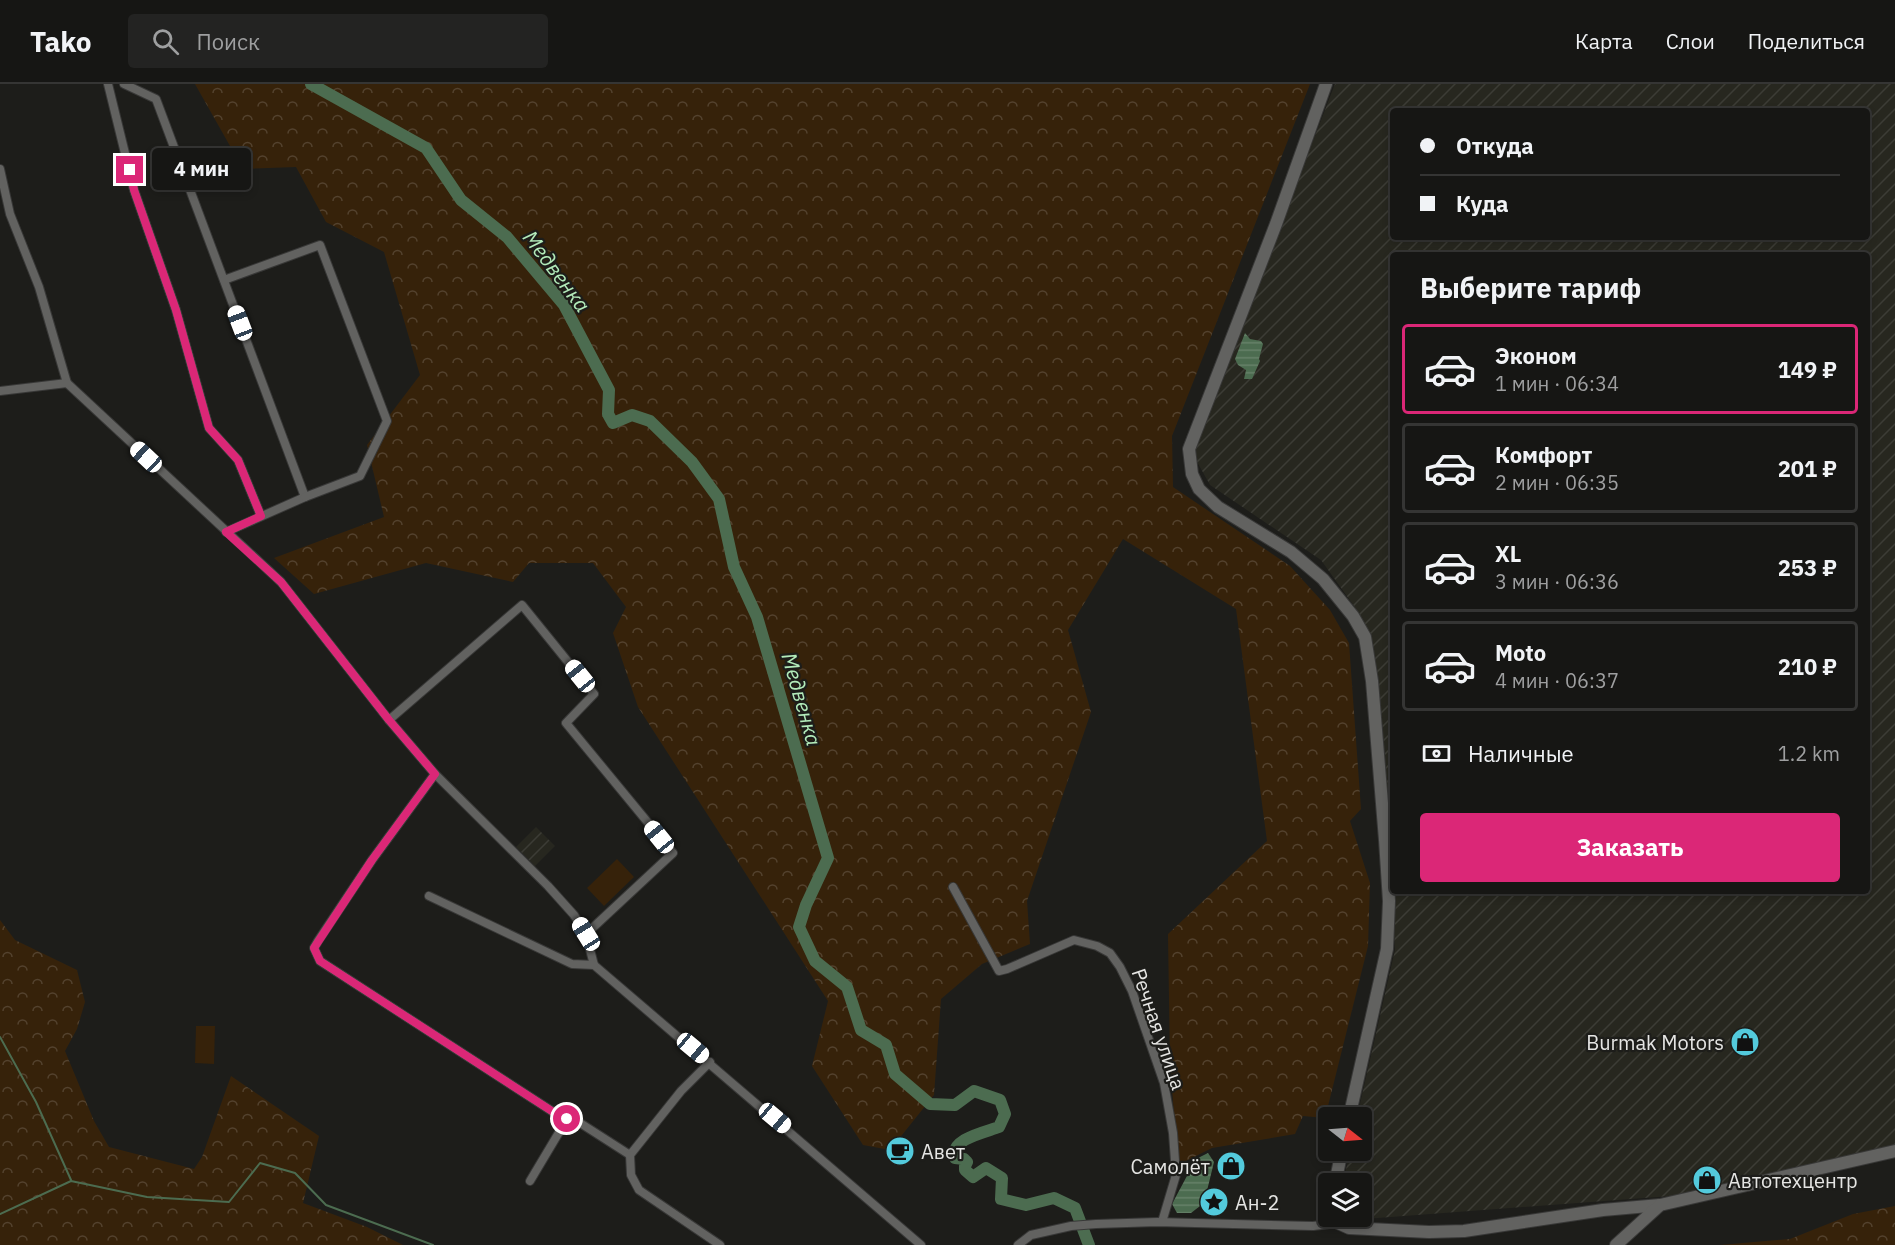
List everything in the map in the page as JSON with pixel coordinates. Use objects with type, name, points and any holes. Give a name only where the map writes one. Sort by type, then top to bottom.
[{"type":"street","points":[[108,84],[134,190],[176,310],[209,428],[238,460],[261,516]]},
{"type":"street","points":[[124,84],[156,99],[305,497]]},
{"type":"street","points":[[1326,84],[1276,224],[1189,449],[1192,474],[1199,489],[1218,507],[1291,552],[1323,579],[1353,616],[1365,638],[1372,681],[1389,930],[1387,949],[1351,1107]]},
{"type":"street","points":[[0,169],[10,214],[39,286],[67,382],[281,582],[389,720],[435,774],[555,892],[574,915],[586,934],[594,965],[921,1245]]},
{"type":"street","points":[[224,280],[320,245],[387,421],[360,476],[305,497],[226,532]]},
{"type":"street","points":[[0,391],[67,382]]},
{"type":"street","points":[[389,720],[522,605],[594,694],[566,723],[672,853],[586,934]]},
{"type":"street","points":[[435,774],[372,860],[314,948],[320,961],[561,1117],[577,1121],[630,1155]]},
{"type":"street","name":"Речная улица","points":[[953,887],[999,971],[1074,940],[1096,946],[1110,953],[1120,967],[1132,991],[1164,1083],[1173,1133],[1176,1175],[1162,1222]]},
{"type":"street","points":[[429,896],[572,964],[594,965]]},
{"type":"street","points":[[710,1062],[681,1091],[630,1155],[630,1175],[639,1190],[720,1245]]},
{"type":"street","points":[[530,1181],[567,1119]]},
{"type":"street","points":[[1347,1227],[1429,1232],[1464,1231],[1603,1210],[1660,1205],[1895,1151]]},
{"type":"street","points":[[1616,1245],[1660,1205]]},
{"type":"street","points":[[1018,1245],[1031,1236],[1071,1226],[1096,1224],[1162,1222],[1318,1225]]},
{"type":"shaded area","points":[[1335,84],[1895,84],[1895,1145],[1684,1195],[1372,1218],[1372,1173],[1345,1173],[1348,1161],[1372,1161],[1372,1107],[1359,1107],[1395,950],[1392,894],[1870,894],[1870,252],[1390,252],[1390,854],[1386,778],[1372,645],[1359,613],[1321,560],[1210,485],[1196,460],[1196,444]]},
{"type":"shaded area","points":[[1245,333],[1250,339],[1261,341],[1263,344],[1260,361],[1252,379],[1244,379],[1246,370],[1238,365],[1235,359]]},
{"type":"shaded area","points":[[536,827],[555,846],[535,866],[516,847]]},
{"type":"shaded area","points":[[1208,1153],[1214,1162],[1204,1203],[1191,1213],[1177,1213],[1172,1204],[1196,1159]]},
{"type":"green space","points":[[195,84],[1310,84],[1172,436],[1173,487],[1290,566],[1330,610],[1349,643],[1361,809],[1350,821],[1370,883],[1368,946],[1328,1107],[1318,1107],[1318,1117],[1303,1116],[1295,1134],[1212,1148],[1178,1165],[1170,1063],[1168,934],[1267,841],[1236,609],[1123,539],[1068,630],[1091,712],[1027,901],[1030,944],[982,964],[941,999],[934,1095],[890,1150],[863,1145],[812,1066],[828,1001],[638,707],[613,633],[626,607],[593,563],[529,563],[513,582],[426,563],[314,594],[274,558],[384,517],[367,445],[420,375],[384,252],[326,222],[296,167],[243,169]]},
{"type":"green space","points":[[617,859],[634,877],[604,906],[587,888]]},
{"type":"green space","points":[[0,920],[15,940],[77,970],[85,1002],[77,1029],[65,1051],[94,1121],[109,1147],[194,1169],[202,1157],[231,1076],[319,1136],[303,1203],[367,1227],[403,1245],[0,1245]]},
{"type":"green space","points":[[196,1026],[215,1026],[214,1064],[195,1063]]},
{"type":"green space","points":[[1895,1206],[1895,1245],[1720,1245],[1790,1239],[1853,1214]]},
{"type":"waterway","name":"Медвенка","points":[[311,84],[426,148],[461,200],[507,237],[564,305],[609,390],[608,414],[613,423],[632,415],[650,421],[692,462],[719,499],[734,567],[757,617],[828,858],[806,905],[799,927],[815,961],[847,987],[861,1030],[886,1045],[895,1074],[930,1104],[955,1105],[974,1091],[1000,1100],[1005,1114],[999,1127],[970,1137],[963,1141],[955,1151],[955,1158],[964,1159],[967,1162],[965,1170],[973,1177],[986,1168],[1002,1178],[1001,1199],[1026,1205],[1054,1198],[1075,1208],[1089,1245]]},
{"type":"waterway","points":[[0,1037],[36,1102],[71,1180]]},
{"type":"waterway","points":[[0,1214],[71,1181],[147,1197],[229,1202],[260,1163],[295,1173],[326,1205],[433,1245]]},
{"type":"place","name":"Burmak Motors","points":[[1745,1042]]},
{"type":"place","name":"Авет","points":[[900,1151]]},
{"type":"place","name":"Самолёт","points":[[1231,1166]]},
{"type":"place","name":"Автотехцентр","points":[[1707,1180]]},
{"type":"place","name":"Ан-2","points":[[1214,1202]]},
{"type":"route","points":[[130,170],[134,190],[176,310],[209,428],[238,460],[261,516],[226,532],[281,582],[389,720],[435,774],[372,860],[314,948],[320,961],[567,1119]]}]
